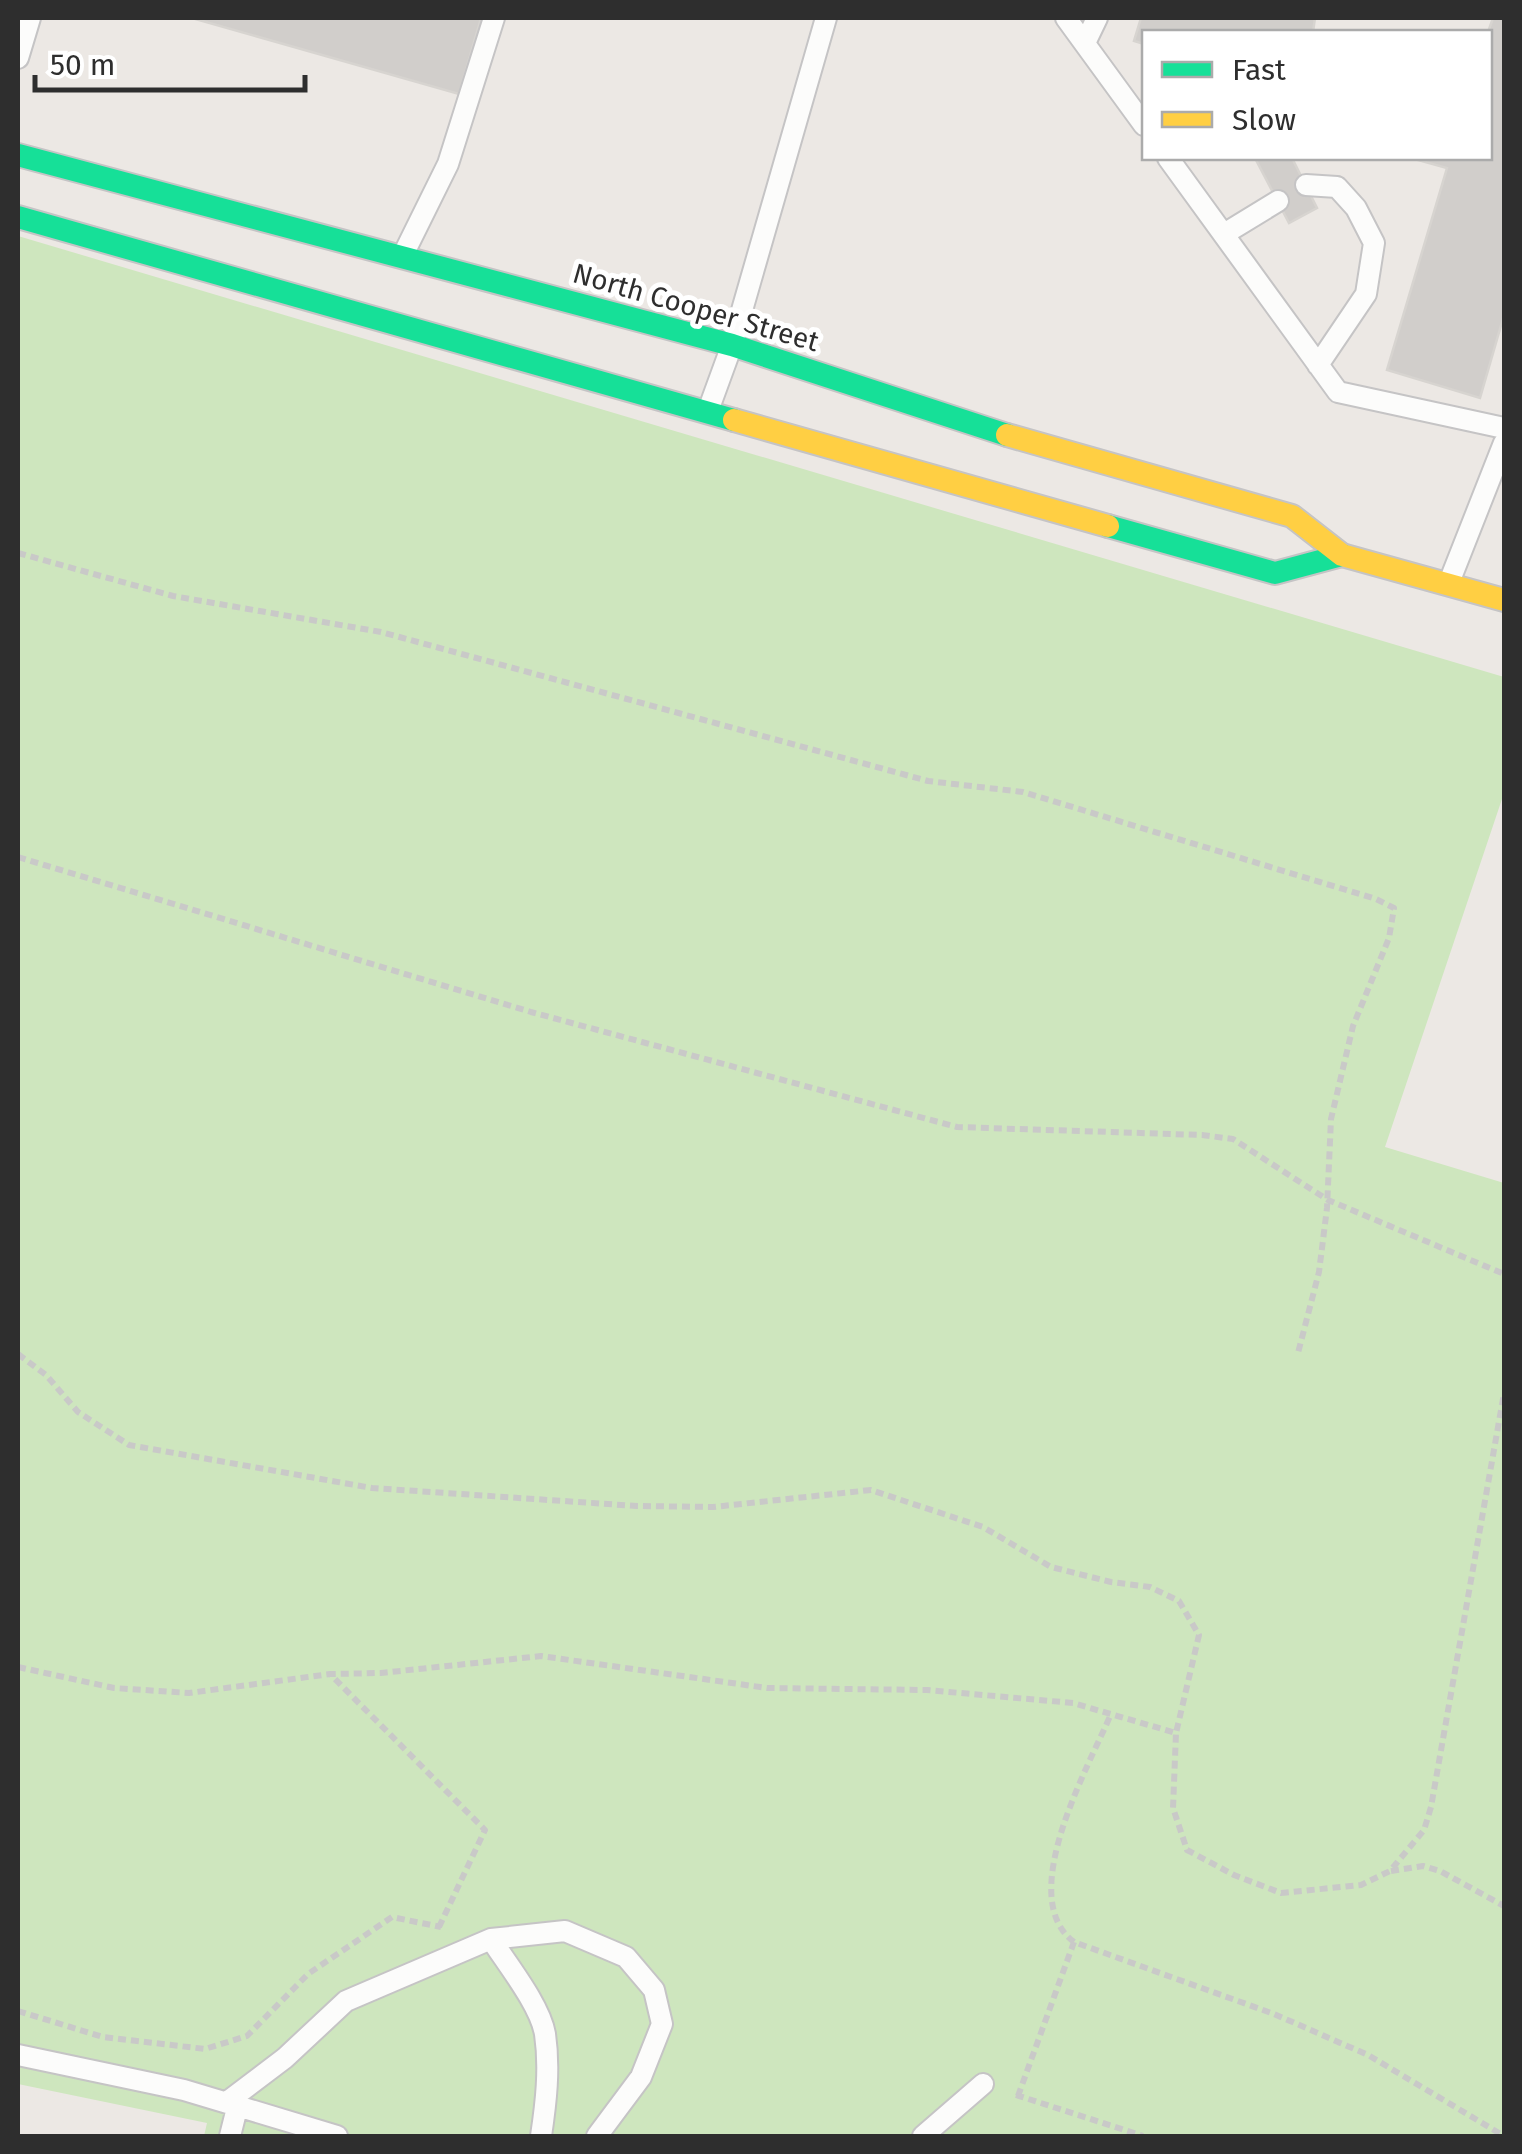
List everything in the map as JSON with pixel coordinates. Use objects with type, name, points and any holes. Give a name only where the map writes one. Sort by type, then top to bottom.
[{"type":"main road","name":"North Cooper Street","points":[[18,155],[732,345],[1062,453],[1292,516],[1342,555],[1504,600]]},
{"type":"main road","name":"North Cooper Street","points":[[18,217],[1275,573],[1342,555]]},
{"type":"lane","points":[[18,58],[30,18]]},
{"type":"lane","points":[[402,257],[448,164],[494,18]]},
{"type":"lane","points":[[707,414],[732,345],[826,18]]},
{"type":"lane","points":[[1066,18],[1142,122]]},
{"type":"lane","points":[[1085,43],[1096,18]]},
{"type":"lane","points":[[1169,160],[1338,392],[1504,428]]},
{"type":"lane","points":[[1306,185],[1337,187],[1356,208],[1374,243],[1366,294],[1318,365]]},
{"type":"lane","points":[[1224,234],[1278,201]]},
{"type":"lane","points":[[1450,582],[1504,443]]},
{"type":"lane","points":[[230,2136],[232,2103],[346,2001],[491,1938],[565,1931],[626,1957],[654,1990],[662,2024],[640,2076],[597,2136]]},
{"type":"lane","points":[[491,1938],[544,2030],[548,2086],[542,2136]]},
{"type":"lane","points":[[18,2055],[232,2103],[313,2133],[337,2136]]},
{"type":"lane","points":[[924,2136],[982,2084]]},
{"type":"path","points":[[18,553],[173,596],[381,632],[928,781],[1023,792],[1376,899],[1394,908],[1390,938],[1354,1026],[1331,1119],[1328,1200],[1319,1272],[1298,1353]]},
{"type":"path","points":[[18,857],[493,1001],[957,1127],[1202,1135],[1234,1140],[1328,1200],[1504,1274]]},
{"type":"path","points":[[18,1354],[46,1375],[78,1412],[128,1446],[372,1488],[636,1506],[713,1507],[871,1490],[983,1527],[1050,1567],[1150,1587],[1179,1601],[1199,1635],[1176,1733],[1174,1808],[1187,1850],[1281,1894],[1361,1886],[1390,1871],[1423,1866],[1440,1871],[1504,1906]]},
{"type":"path","points":[[1390,1871],[1424,1830],[1431,1808],[1504,1393]]},
{"type":"path","points":[[18,1667],[114,1688],[189,1693],[330,1674],[381,1673],[540,1656],[767,1688],[926,1690],[1073,1703],[1176,1733]]},
{"type":"path","points":[[330,1674],[486,1830],[439,1927]]},
{"type":"path","points":[[1111,1714],[1056,1846],[1051,1883],[1054,1908],[1065,1935],[1074,1942],[1274,2014],[1368,2055],[1504,2136]]},
{"type":"path","points":[[18,2012],[104,2038],[204,2048],[246,2036],[308,1974],[392,1917],[491,1938]]},
{"type":"path","points":[[1018,2096],[1074,1942]]},
{"type":"path","points":[[982,2084],[1143,2136]]},
{"type":"green space","points":[[18,236],[1504,677],[1504,793],[1385,1147],[1504,1183],[1504,2136],[204,2136],[207,2123],[18,2084]]},
{"type":"building","points":[[192,18],[481,18],[459,94]]},
{"type":"building","points":[[1141,18],[1315,18],[1313,30],[1142,30],[1142,43],[1134,41]]},
{"type":"building","points":[[1493,18],[1504,18],[1504,315],[1480,398],[1387,370],[1447,168],[1418,160],[1492,160],[1492,30],[1489,30]]},
{"type":"building","points":[[1256,160],[1293,160],[1317,208],[1289,223]]},
{"type":"traffic: fast","points":[[18,155],[732,345],[1007,435]]},
{"type":"traffic: fast","points":[[18,217],[734,420]]},
{"type":"traffic: fast","points":[[1108,526],[1275,573],[1342,555]]},
{"type":"traffic: slow","points":[[734,420],[1108,526]]},
{"type":"traffic: slow","points":[[1007,435],[1292,516],[1342,555],[1504,600]]}]
